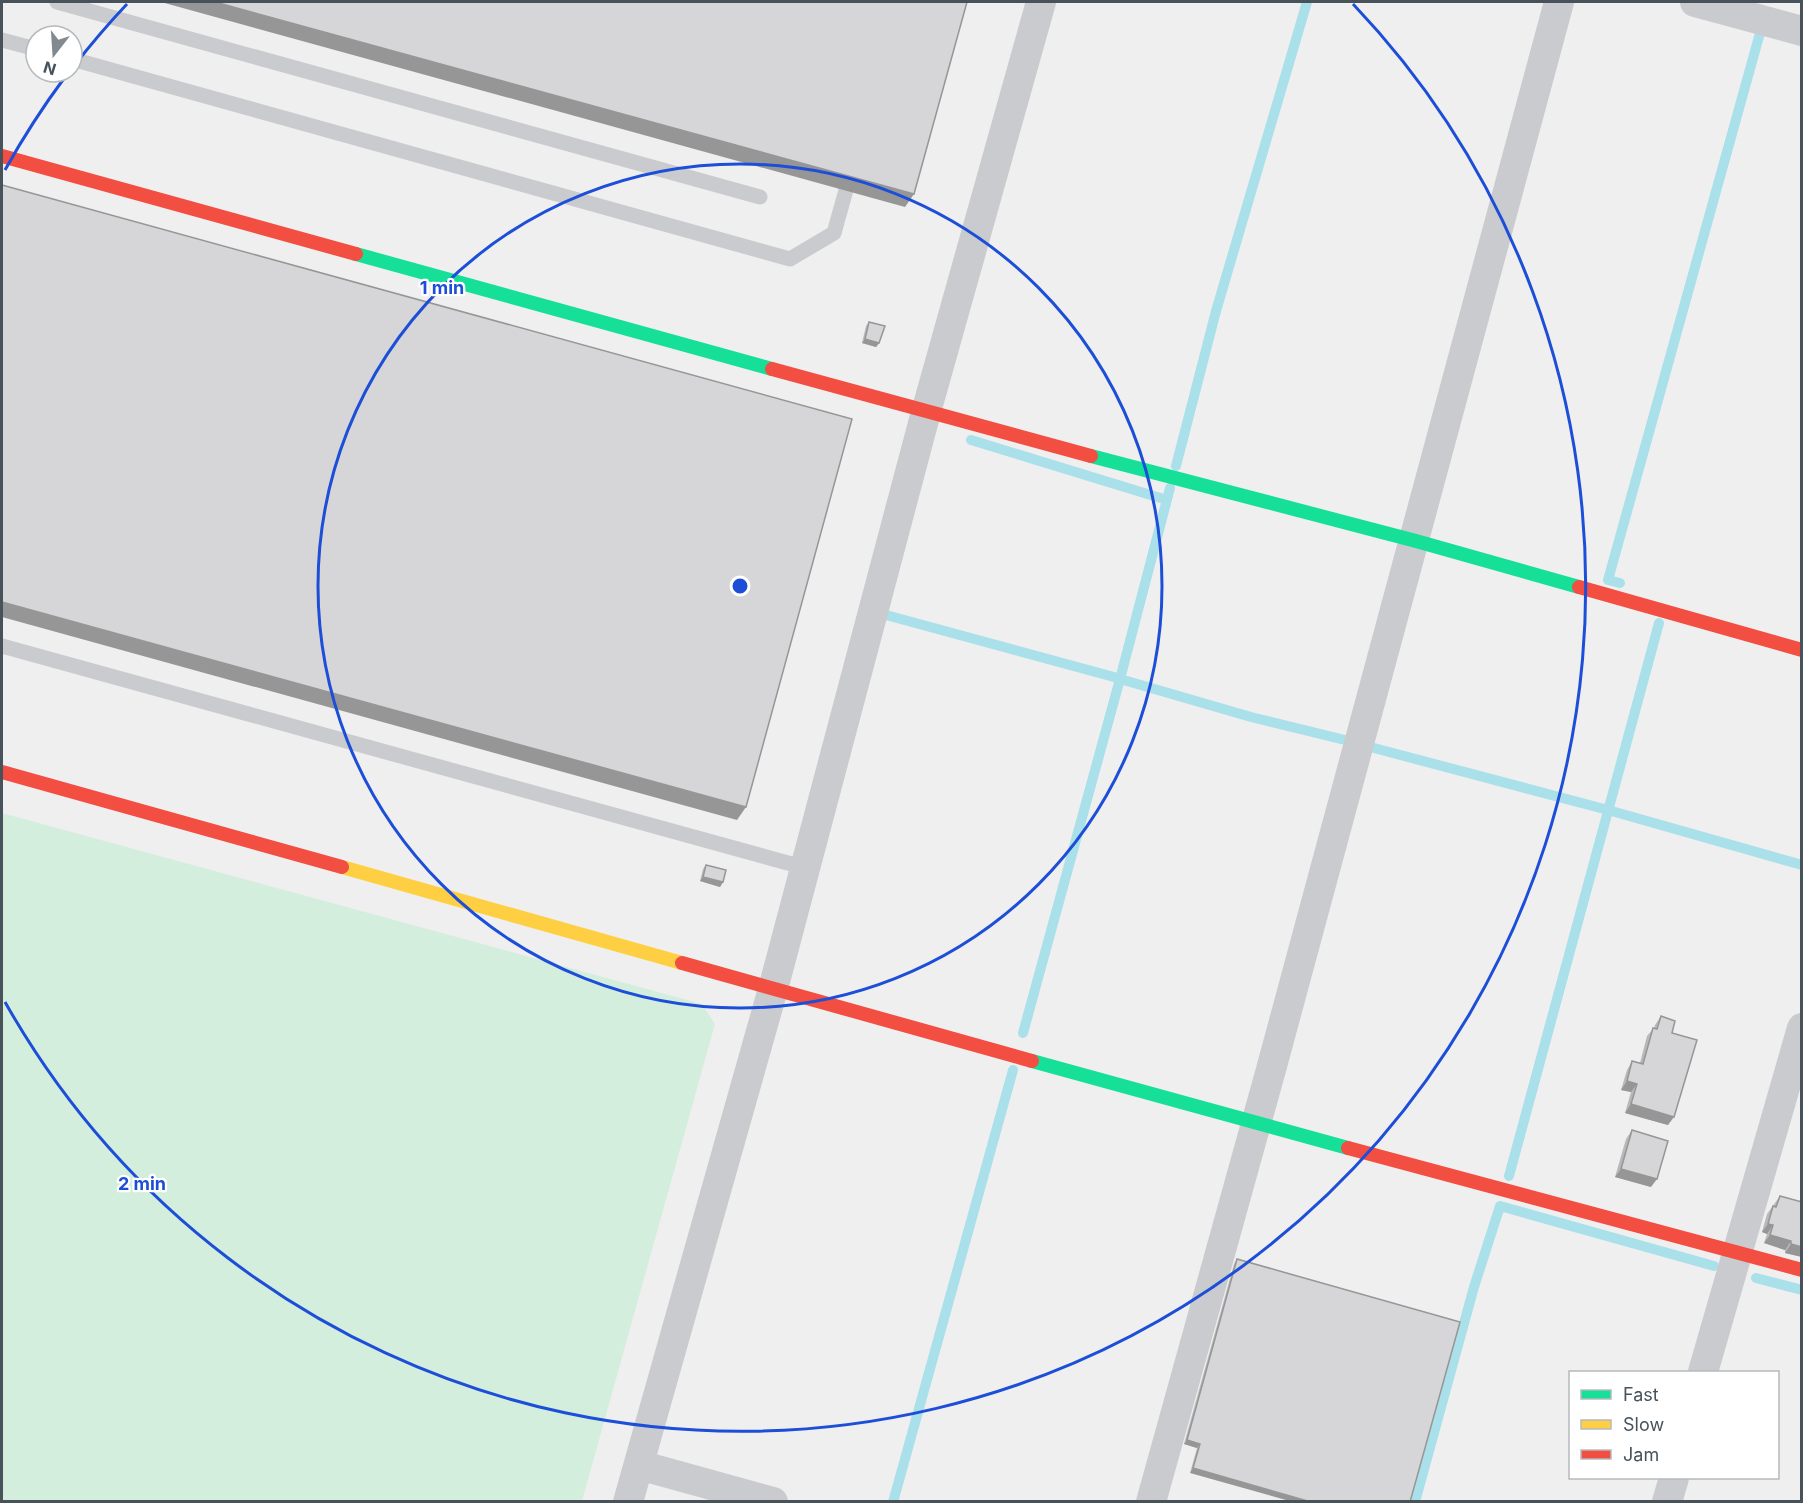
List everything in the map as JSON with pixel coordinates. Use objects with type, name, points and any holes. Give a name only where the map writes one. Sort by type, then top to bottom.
[{"type":"street","points":[[628,1502],[773,989],[926,412],[1041,2]]},
{"type":"street","points":[[1151,1502],[1416,542],[1559,2]]},
{"type":"street","points":[[1695,2],[1802,31]]},
{"type":"street","points":[[2,156],[926,412],[1416,542],[1802,650]]},
{"type":"street","points":[[2,772],[1257,1124],[1802,1270]]},
{"type":"street","points":[[1703,1371],[1802,1028]]},
{"type":"street","points":[[639,1465],[773,1502]]},
{"type":"street","points":[[1667,1502],[1674,1479]]},
{"type":"lane","points":[[57,2],[760,197]]},
{"type":"lane","points":[[2,40],[24,46]]},
{"type":"lane","points":[[84,63],[789,259],[834,233],[846,190]]},
{"type":"lane","points":[[2,645],[806,868]]},
{"type":"green space","points":[[2,813],[702,1004],[715,1024],[582,1501],[2,1501]]},
{"type":"building","points":[[215,2],[967,2],[914,194]]},
{"type":"building","points":[[2,185],[852,419],[746,807],[2,602]]},
{"type":"building","points":[[869,322],[885,326],[879,343],[865,339]]},
{"type":"building","points":[[706,865],[726,870],[723,882],[703,877]]},
{"type":"building","points":[[1661,1016],[1675,1021],[1672,1033],[1697,1040],[1674,1117],[1631,1104],[1637,1084],[1627,1081],[1632,1061],[1643,1064],[1653,1028],[1657,1029]]},
{"type":"building","points":[[1632,1130],[1668,1141],[1657,1179],[1621,1169]]},
{"type":"building","points":[[1780,1196],[1802,1202],[1802,1247],[1770,1235],[1773,1225],[1768,1224],[1773,1206],[1776,1207]]},
{"type":"building","points":[[1237,1259],[1460,1322],[1410,1502],[1311,1502],[1193,1468],[1200,1444],[1187,1440]]},
{"type":"waterway","points":[[1176,466],[1216,311],[1307,2]]},
{"type":"waterway","points":[[1620,583],[1608,580],[1760,33]]},
{"type":"waterway","points":[[971,440],[1167,500]]},
{"type":"waterway","points":[[1023,1033],[1170,488]]},
{"type":"waterway","points":[[886,615],[1114,677]]},
{"type":"waterway","points":[[1509,1176],[1659,623]]},
{"type":"waterway","points":[[1120,679],[1251,717],[1349,741]]},
{"type":"waterway","points":[[1374,748],[1608,810],[1802,865]]},
{"type":"waterway","points":[[893,1502],[1013,1070]]},
{"type":"waterway","points":[[1415,1502],[1474,1287],[1500,1206],[1714,1266]]},
{"type":"waterway","points":[[1756,1278],[1802,1290]]},
{"type":"traffic: fast","points":[[356,254],[772,369]]},
{"type":"traffic: fast","points":[[1091,456],[1416,541],[1579,587]]},
{"type":"traffic: fast","points":[[1032,1061],[1348,1148]]},
{"type":"traffic: slow","points":[[342,867],[682,963]]},
{"type":"traffic: jam","points":[[2,156],[356,254]]},
{"type":"traffic: jam","points":[[772,369],[1091,456]]},
{"type":"traffic: jam","points":[[1579,587],[1802,650]]},
{"type":"traffic: jam","points":[[2,772],[342,867]]},
{"type":"traffic: jam","points":[[682,963],[1032,1061]]},
{"type":"traffic: jam","points":[[1348,1148],[1802,1270]]}]
